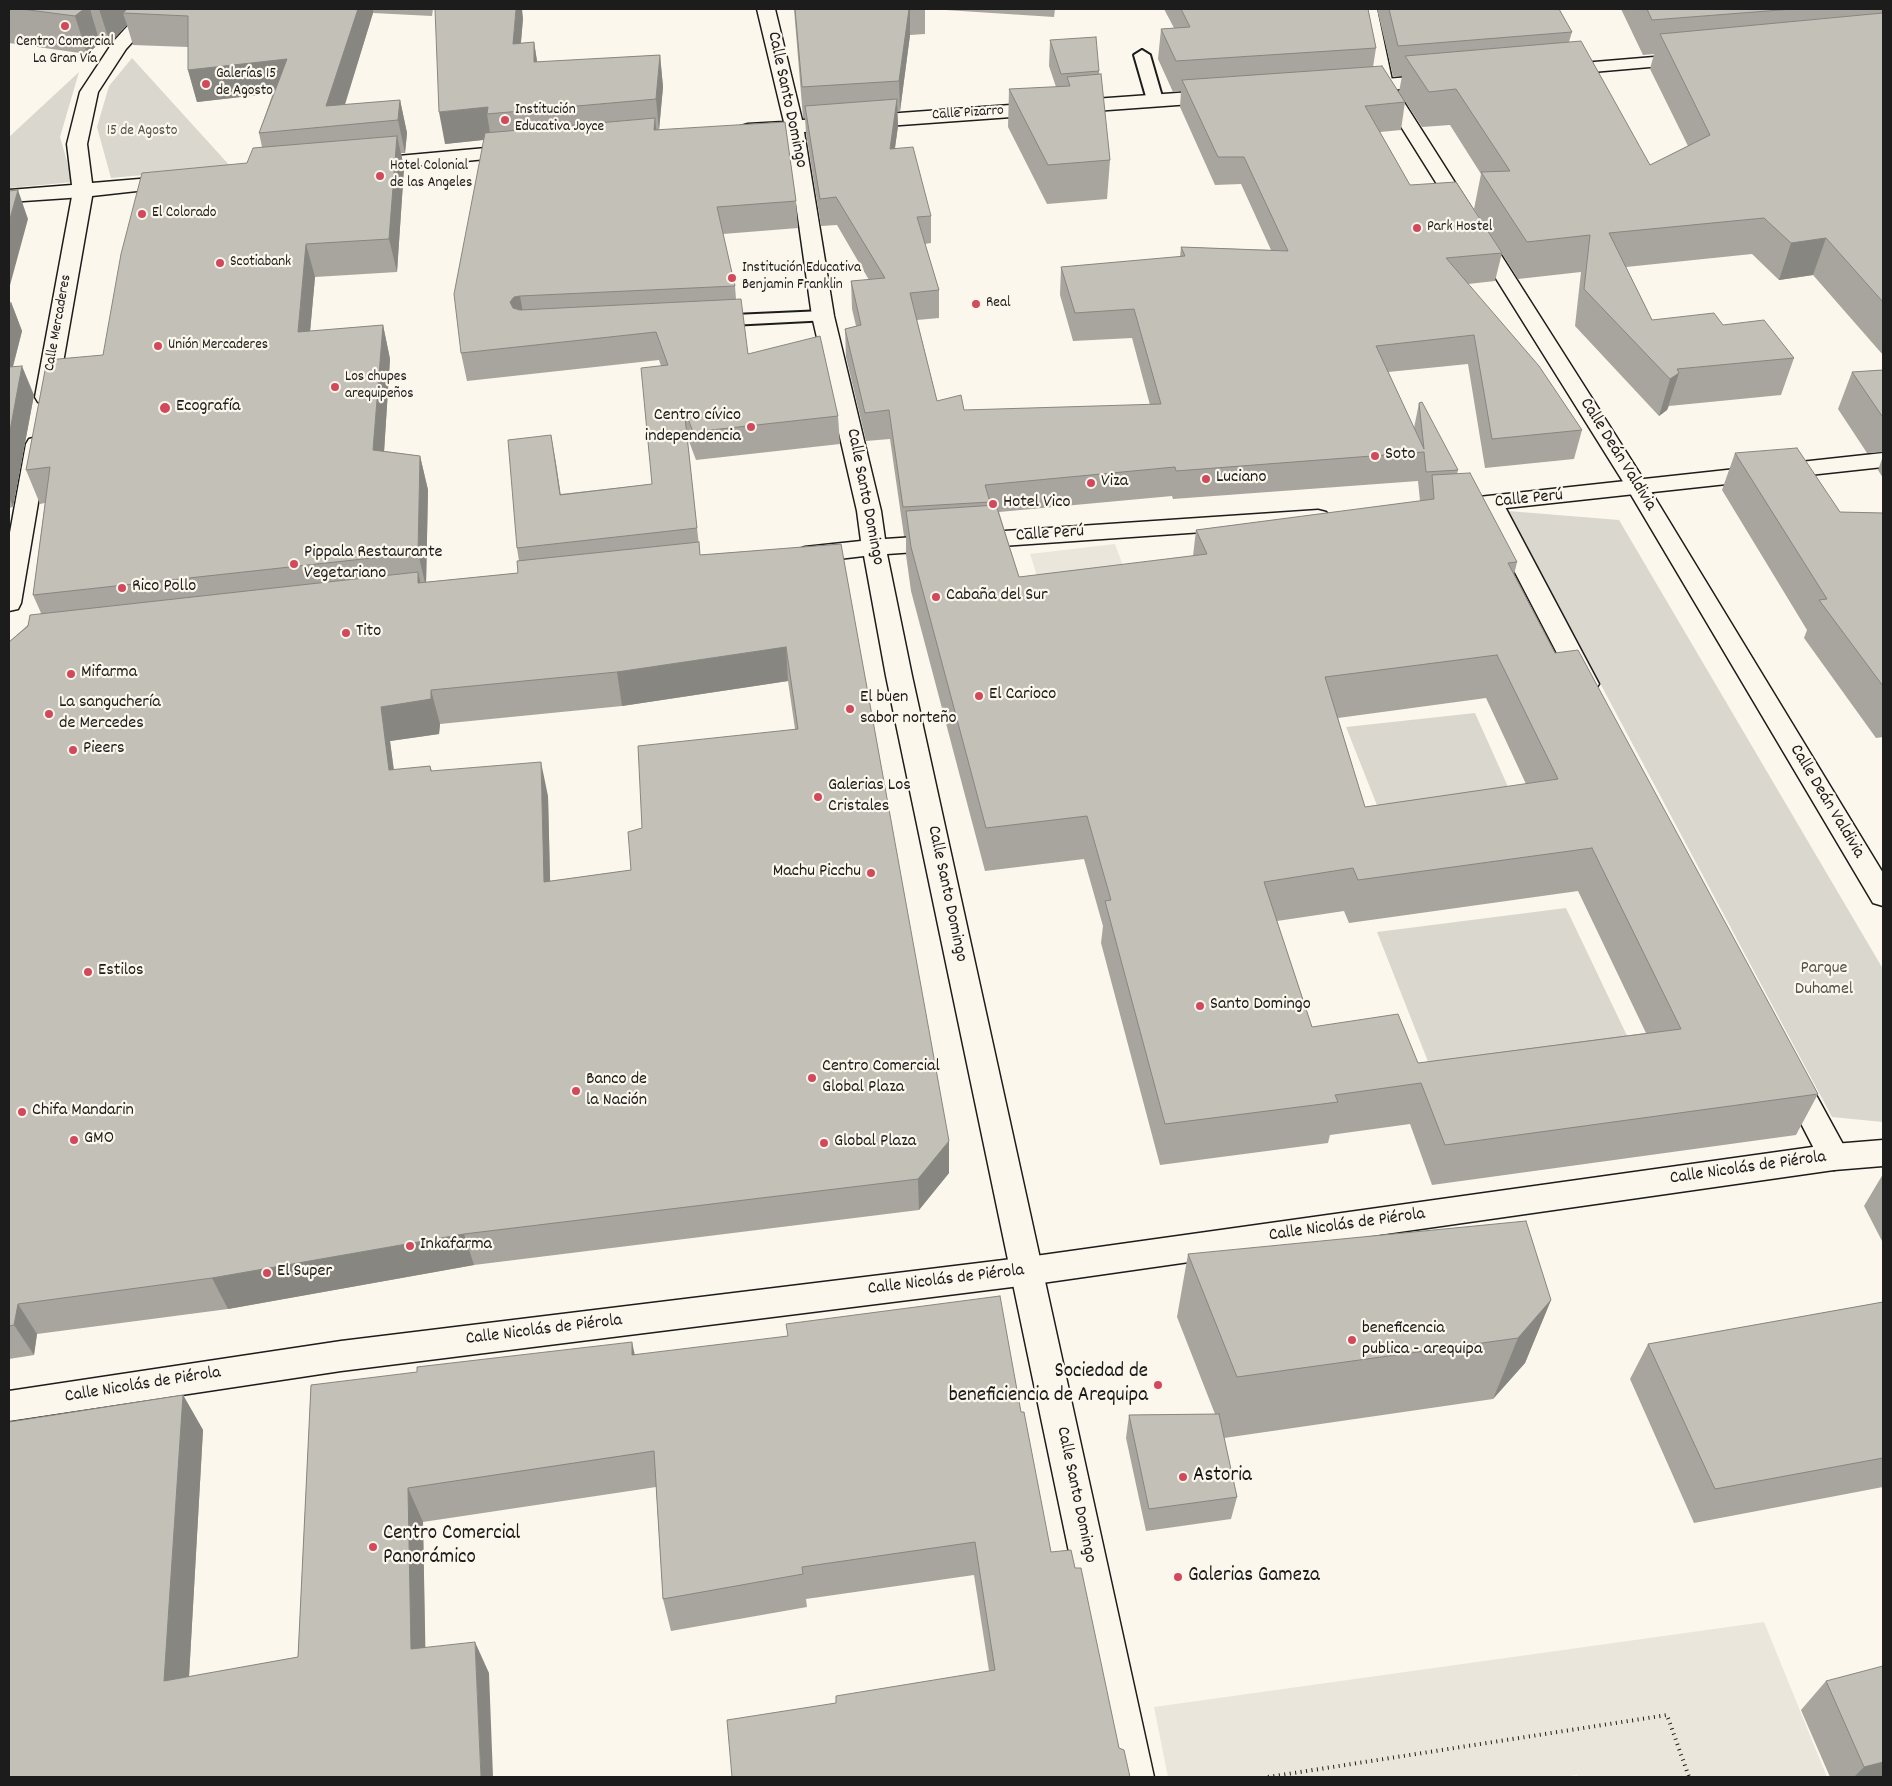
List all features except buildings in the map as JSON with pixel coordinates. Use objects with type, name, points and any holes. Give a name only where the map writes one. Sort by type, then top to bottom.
[{"type":"street","name":"Calle Mercaderes","points":[[9,602],[83,191],[77,144],[89,92],[118,46],[140,23],[162,9]]},
{"type":"street","name":"Calle Santo Domingo","points":[[766,9],[794,126],[823,316],[869,511],[874,548],[899,676],[1135,1777]]},
{"type":"street","name":"Calle Deán Valdivia","points":[[1368,9],[1384,85],[1638,488],[1883,896]]},
{"type":"street","points":[[1540,72],[1707,57]]},
{"type":"street","points":[[1341,88],[1452,79]]},
{"type":"street","name":"Calle Pizarro","points":[[734,132],[794,126],[1234,95]]},
{"type":"street","points":[[350,167],[537,150]]},
{"type":"street","points":[[9,196],[192,181]]},
{"type":"street","name":"Calle Perú","points":[[1432,509],[1492,504],[1883,460]]},
{"type":"street","points":[[1492,504],[1598,707]]},
{"type":"street","name":"Calle Perú","points":[[785,557],[874,548],[1343,515]]},
{"type":"street","points":[[1783,1060],[1834,1157]]},
{"type":"street","name":"Calle Nicolás de Piérola","points":[[9,1406],[342,1356],[1028,1271],[1834,1157],[1883,1153]]},
{"type":"lane","points":[[1142,55],[1156,100]]},
{"type":"lane","points":[[694,322],[823,316]]},
{"type":"path","points":[[1268,1777],[1667,1716],[1689,1777]]},
{"type":"shaded area","points":[[1115,544],[1132,590],[1045,601],[1030,554]]},
{"type":"shaded area","points":[[1764,1622],[1827,1777],[1578,1777],[1577,1775],[1564,1777],[1168,1777],[1154,1707]]},
{"type":"green space","name":"15 de Agosto","points":[[132,58],[231,167],[111,178],[97,127],[109,86]]},
{"type":"green space","name":"15 de Agosto","points":[[79,72],[60,137],[73,182],[9,188],[9,137]]},
{"type":"green space","name":"Parque Duhamel","points":[[1508,511],[1619,520],[1883,969],[1883,1122],[1832,1117]]},
{"type":"green space","points":[[1475,713],[1518,809],[1384,823],[1346,727]]},
{"type":"green space","points":[[1566,908],[1641,1065],[1440,1092],[1377,932]]},
{"type":"place","name":"Centro Comercial La Gran Vía","points":[[65,26]]},
{"type":"place","name":"Galerías 15 de Agosto","points":[[206,84]]},
{"type":"place","name":"Institución Educativa Joyce","points":[[505,120]]},
{"type":"place","name":"Hotel Colonial de las Angeles","points":[[380,176]]},
{"type":"place","name":"El Colorado","points":[[142,214]]},
{"type":"place","name":"Park Hostel","points":[[1417,228]]},
{"type":"place","name":"Scotiabank","points":[[220,263]]},
{"type":"place","name":"Institución Educativa Benjamin Franklin","points":[[732,278]]},
{"type":"place","name":"Real","points":[[976,304]]},
{"type":"place","name":"Unión Mercaderes","points":[[158,346]]},
{"type":"place","name":"Los chupes arequipeños","points":[[335,387]]},
{"type":"place","name":"Ecografía","points":[[165,408]]},
{"type":"place","name":"Centro cívico independencia","points":[[751,427]]},
{"type":"place","name":"Soto","points":[[1375,456]]},
{"type":"place","name":"Luciano","points":[[1206,479]]},
{"type":"place","name":"Viza","points":[[1091,483]]},
{"type":"place","name":"Hotel Vico","points":[[993,504]]},
{"type":"place","name":"Pippala Restaurante Vegetariano","points":[[294,564]]},
{"type":"place","name":"Rico Pollo","points":[[122,588]]},
{"type":"place","name":"Cabaña del Sur","points":[[936,597]]},
{"type":"place","name":"Tito","points":[[346,633]]},
{"type":"place","name":"Mifarma","points":[[71,674]]},
{"type":"place","name":"El Carioco","points":[[979,696]]},
{"type":"place","name":"El buen sabor norteño","points":[[850,709]]},
{"type":"place","name":"La sanguchería de Mercedes","points":[[49,714]]},
{"type":"place","name":"Pieers","points":[[73,750]]},
{"type":"place","name":"Galerias Los Cristales","points":[[818,797]]},
{"type":"place","name":"Machu Picchu","points":[[871,873]]},
{"type":"place","name":"Estilos","points":[[88,972]]},
{"type":"place","name":"Santo Domingo","points":[[1200,1006]]},
{"type":"place","name":"Centro Comercial Global Plaza","points":[[812,1078]]},
{"type":"place","name":"Banco de la Nación","points":[[576,1091]]},
{"type":"place","name":"Chifa Mandarin","points":[[22,1112]]},
{"type":"place","name":"GMO","points":[[74,1140]]},
{"type":"place","name":"Global Plaza","points":[[824,1143]]},
{"type":"place","name":"Inkafarma","points":[[410,1246]]},
{"type":"place","name":"El Super","points":[[267,1273]]},
{"type":"place","name":"beneficencia publica - arequipa","points":[[1352,1340]]},
{"type":"place","name":"Sociedad de beneficiencia de Arequipa","points":[[1158,1385]]},
{"type":"place","name":"Astoria","points":[[1183,1477]]},
{"type":"place","name":"Centro Comercial Panorámico","points":[[373,1547]]},
{"type":"place","name":"Galerias Gameza","points":[[1178,1577]]}]
